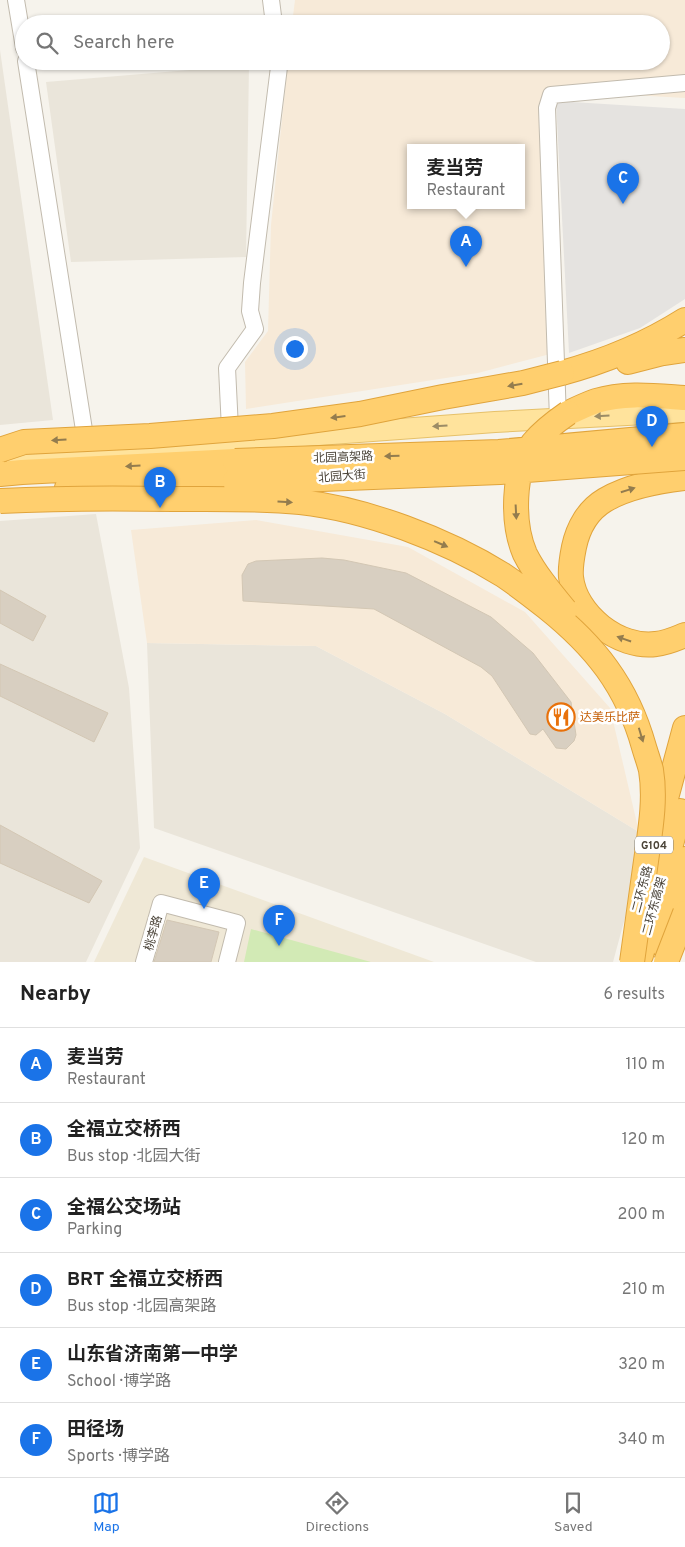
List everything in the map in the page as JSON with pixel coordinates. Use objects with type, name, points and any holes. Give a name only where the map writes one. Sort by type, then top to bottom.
[{"type":"highway","points":[[0,450],[24,442],[150,436],[273,426],[360,414],[443,397],[523,384],[598,363],[666,332],[685,320]]},
{"type":"highway","points":[[562,373],[598,370],[663,353],[685,350]]},
{"type":"highway","points":[[632,962],[652,803],[651,770],[639,729],[625,697],[610,671],[571,617],[545,586],[525,553],[517,522],[516,496],[522,463],[532,444],[547,428],[568,413],[596,401],[616,396],[646,395],[685,398]]},
{"type":"highway","name":"北园高架路","points":[[0,474],[225,462],[499,452],[685,435]]},
{"type":"highway","name":"北园高架路","points":[[0,493],[235,481],[500,472],[685,456]]},
{"type":"highway","points":[[685,478],[648,484],[622,491],[603,501],[587,516],[577,534],[572,558],[571,578],[578,598],[586,612],[598,625],[616,636],[637,643],[654,645],[685,635]]},
{"type":"highway","points":[[0,501],[110,498],[216,499],[300,502],[344,510],[410,531],[472,557],[504,576],[561,619],[610,671]]},
{"type":"highway","name":"二环东路","points":[[623,962],[685,728]]},
{"type":"highway","name":"二环东高架","points":[[639,962],[685,792]]},
{"type":"highway","name":"二环东高架","points":[[660,962],[685,859]]},
{"type":"highway","points":[[671,962],[685,901]]},
{"type":"highway","points":[[666,962],[685,913]]},
{"type":"main road","points":[[0,464],[87,454],[495,422],[685,412]]},
{"type":"main road","name":"北园大街","points":[[0,509],[90,503],[336,476],[685,456]]},
{"type":"street","points":[[16,0],[18,15]]},
{"type":"street","points":[[271,0],[273,15]]},
{"type":"street","points":[[27,70],[87,454]]},
{"type":"street","points":[[230,429],[227,368],[255,329],[250,311],[252,283],[279,70]]},
{"type":"street","points":[[558,419],[547,108],[551,95],[685,83]]},
{"type":"street","name":"桃李路","points":[[144,962],[161,903],[237,924],[227,962]]},
{"type":"shaded area","points":[[295,0],[685,0],[685,98],[546,90],[554,353],[478,373],[246,409],[245,362],[268,331],[271,225],[287,70],[670,70],[670,15],[293,15]]},
{"type":"shaded area","points":[[0,50],[53,420],[0,425]]},
{"type":"shaded area","points":[[189,70],[249,70],[246,257],[71,262],[46,82]]},
{"type":"shaded area","points":[[556,101],[685,109],[685,299],[640,328],[569,353]]},
{"type":"shaded area","points":[[96,514],[129,688],[140,848],[86,962],[0,962],[0,521]]},
{"type":"shaded area","points":[[256,520],[408,547],[525,612],[610,708],[639,832],[445,714],[316,646],[147,643],[131,530]]},
{"type":"shaded area","points":[[147,643],[316,646],[445,714],[639,832],[629,903],[613,962],[536,962],[154,828]]},
{"type":"shaded area","points":[[144,857],[434,962],[94,962]]},
{"type":"green space","points":[[251,929],[371,962],[244,962]]},
{"type":"building","points":[[322,558],[344,560],[406,573],[491,617],[533,653],[571,702],[576,735],[574,741],[566,749],[556,748],[543,729],[536,735],[530,734],[492,676],[481,667],[374,609],[243,601],[242,575],[248,564],[256,561]]},
{"type":"building","points":[[0,590],[46,616],[33,641],[0,623]]},
{"type":"building","points":[[0,664],[108,713],[94,742],[0,696]]},
{"type":"building","points":[[0,825],[102,881],[89,903],[0,863]]},
{"type":"building","points":[[167,920],[219,932],[211,962],[154,962]]},
{"type":"place","name":"全福公交场站","points":[[623,204]]},
{"type":"place","name":"麦当劳","points":[[466,267]]},
{"type":"place","name":"BRT 全福立交桥西","points":[[652,447]]},
{"type":"place","name":"全福立交桥西","points":[[160,508]]},
{"type":"place","name":"达美乐比萨","points":[[561,717]]},
{"type":"place","name":"山东省济南第一中学","points":[[204,909]]},
{"type":"place","name":"田径场","points":[[279,946]]}]
